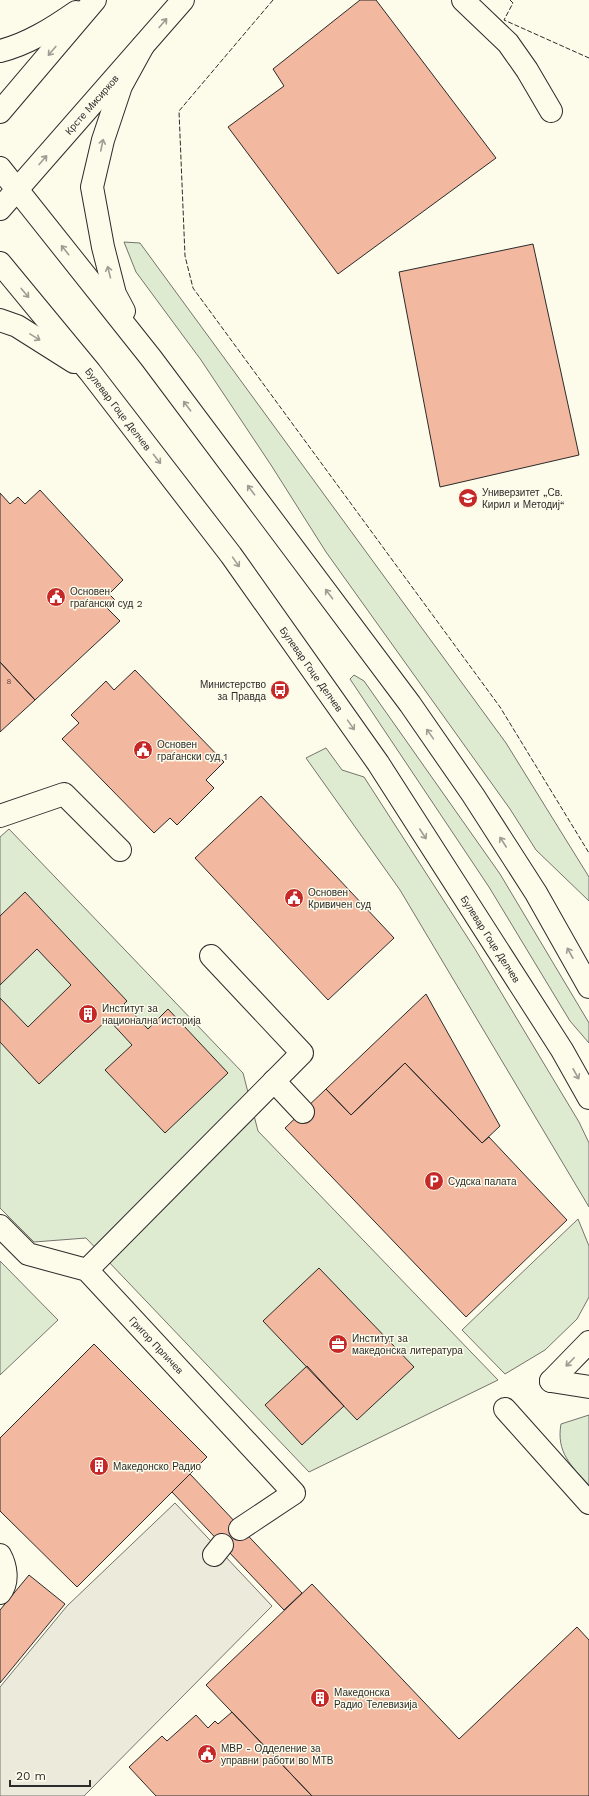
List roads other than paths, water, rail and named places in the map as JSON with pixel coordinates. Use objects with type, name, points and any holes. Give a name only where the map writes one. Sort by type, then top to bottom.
[{"type":"street","points":[[0,51],[37,37],[95,0]]},
{"type":"street","points":[[0,112],[95,0]]},
{"type":"street","name":"Крсте Мисирков","points":[[0,209],[183,0]]},
{"type":"street","points":[[462,0],[508,43],[528,70],[551,111]]},
{"type":"street","points":[[142,346],[115,294],[103,247],[92,187],[103,140],[121,86],[143,46]]},
{"type":"street","points":[[0,168],[142,346],[410,704],[473,795],[536,893],[589,987]]},
{"type":"street","name":"Булевар Гоце Делчев","points":[[0,263],[90,372],[231,555],[378,763],[562,1050],[589,1098]]},
{"type":"street","points":[[0,320],[16,326],[90,372]]},
{"type":"street","points":[[0,816],[64,794],[120,850]]},
{"type":"street","points":[[0,1226],[28,1254],[87,1270],[302,1053],[212,956]]},
{"type":"street","points":[[274,1081],[302,1112]]},
{"type":"street","name":"Григор Прличев","points":[[87,1270],[294,1493],[240,1528]]},
{"type":"street","points":[[589,1342],[551,1381],[589,1387]]},
{"type":"street","points":[[505,1409],[589,1503]]},
{"type":"street","points":[[0,1555],[6,1566],[3,1590],[0,1593]]},
{"type":"place","name":"Универзитет „Св. Кирил и Методиј“","points":[[468,498]]},
{"type":"place","name":"Основен граѓански суд 2","points":[[56,597]]},
{"type":"place","name":"Министерство за Правда","points":[[280,690]]},
{"type":"place","name":"Основен граѓански суд 1","points":[[143,750]]},
{"type":"place","name":"Основен Кривичен суд","points":[[294,898]]},
{"type":"place","name":"Институт за национална историја","points":[[88,1014]]},
{"type":"place","name":"Судска палата","points":[[434,1181]]},
{"type":"place","name":"Институт за македонска литература","points":[[338,1344]]},
{"type":"place","name":"Македонско Радио","points":[[99,1466]]},
{"type":"place","name":"Македонска Радио Телевизија","points":[[320,1698]]},
{"type":"place","name":"МВР - Одделение за управни работи во МТВ","points":[[207,1754]]}]
